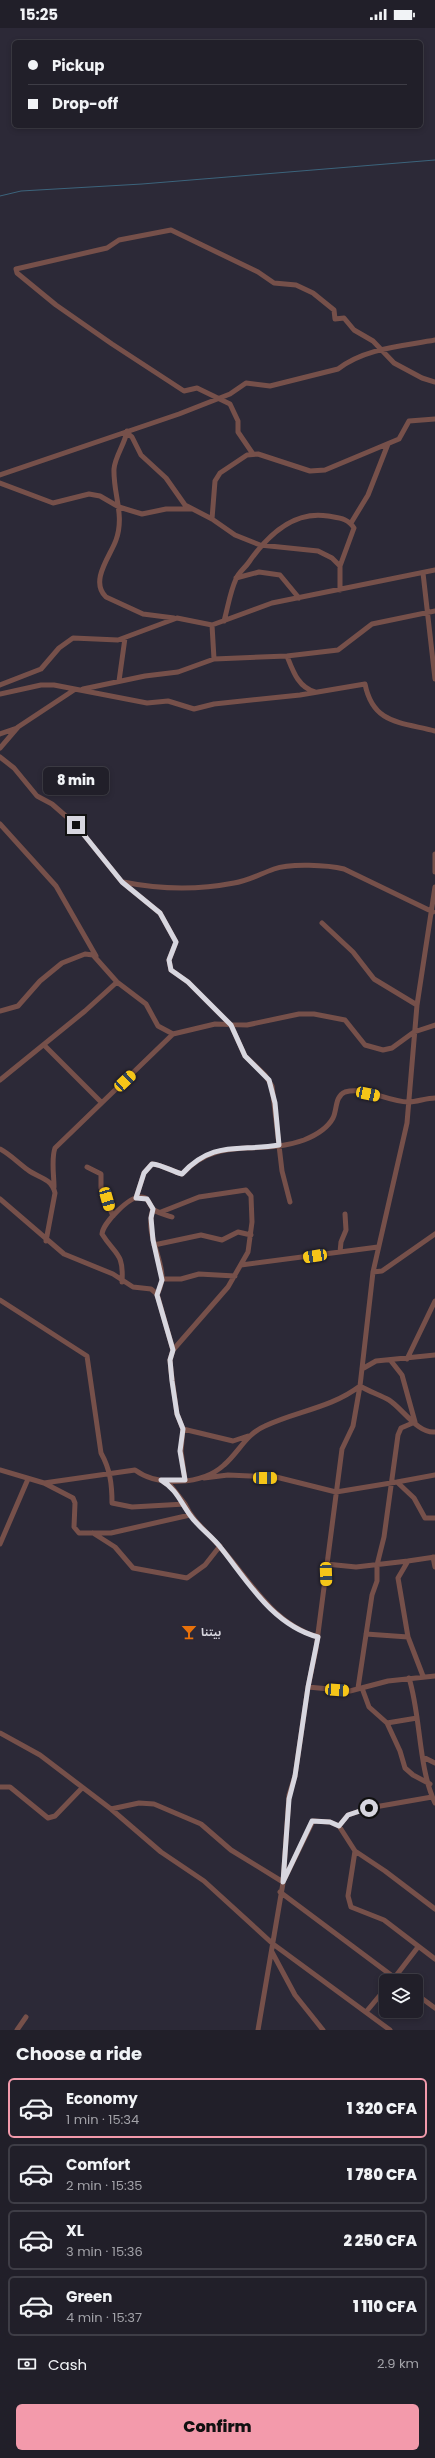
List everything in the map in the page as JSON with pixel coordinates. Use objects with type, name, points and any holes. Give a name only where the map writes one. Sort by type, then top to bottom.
[{"type":"street","points":[[435,382],[422,378],[394,363],[366,335],[354,330],[344,318],[335,319],[334,310],[313,293],[296,286],[274,283],[258,272],[171,230],[118,240],[107,248],[16,269],[17,273],[56,305],[184,391],[197,388],[212,397],[219,397],[230,404],[238,421],[238,432],[253,454],[303,469],[317,471],[344,463],[399,439],[409,421],[435,420]]},
{"type":"street","points":[[0,475],[179,414],[219,397],[230,394],[246,383],[270,386],[334,371],[381,350],[435,340]]},
{"type":"street","points":[[127,432],[114,468],[120,516],[117,539],[101,568],[101,582],[104,595],[143,614],[177,618],[212,625],[272,603],[435,570]]},
{"type":"street","points":[[127,432],[132,437],[141,455],[166,478],[185,505],[191,509],[212,519],[235,536],[260,545],[318,551],[332,558],[340,566]]},
{"type":"street","points":[[351,523],[368,495],[388,444]]},
{"type":"street","points":[[212,519],[215,481],[220,473],[233,464],[253,454]]},
{"type":"street","points":[[0,483],[53,503],[90,494],[100,496],[119,507],[142,514],[166,509],[191,509]]},
{"type":"street","points":[[224,621],[236,578],[260,545],[282,526],[301,518],[321,515],[343,518],[351,523],[354,528],[353,535],[340,566],[340,590]]},
{"type":"street","points":[[236,578],[259,572],[280,575],[299,598]]},
{"type":"street","points":[[422,573],[435,679]]},
{"type":"street","points":[[81,690],[119,681],[178,672],[214,659],[287,656],[338,650],[372,624],[435,611]]},
{"type":"street","points":[[0,685],[41,669],[59,648],[73,638],[112,641],[125,638],[177,618]]},
{"type":"street","points":[[212,625],[214,659]]},
{"type":"street","points":[[119,681],[125,638]]},
{"type":"street","points":[[287,656],[294,674],[307,690],[316,692],[332,689]]},
{"type":"street","points":[[0,694],[47,685],[147,703],[168,701],[194,709],[214,704],[365,684],[368,699],[377,712],[390,720],[435,731]]},
{"type":"street","points":[[0,734],[18,727],[74,690]]},
{"type":"street","points":[[0,748],[18,727]]},
{"type":"street","points":[[0,757],[14,768],[37,796],[52,804],[76,825],[122,882],[152,904],[171,929],[176,942],[169,960],[171,970],[188,982],[231,1025],[245,1056],[265,1075],[272,1086],[282,1171],[290,1202]]},
{"type":"street","points":[[0,824],[56,886],[98,960]]},
{"type":"street","points":[[435,854],[435,872]]},
{"type":"street","points":[[122,882],[162,887],[218,886],[252,879],[275,869],[333,866],[344,869],[432,912]]},
{"type":"street","points":[[283,1882],[289,1799],[295,1776],[308,1687],[318,1637],[326,1583],[326,1564],[342,1449],[353,1426],[360,1386],[373,1272],[402,1148],[413,1060],[417,1005],[435,887]]},
{"type":"street","points":[[322,923],[353,952],[374,979],[417,1005]]},
{"type":"street","points":[[0,1011],[18,1006],[40,981],[71,958],[85,954],[93,955],[117,982],[146,1004],[158,1026],[173,1034]]},
{"type":"street","points":[[0,1080],[44,1045],[117,982]]},
{"type":"street","points":[[46,1241],[55,1193],[52,1156],[55,1148],[173,1034],[215,1024],[254,1024],[299,1014],[336,1017],[348,1022],[365,1045],[383,1050],[392,1048],[414,1032],[435,1025]]},
{"type":"street","points":[[44,1045],[101,1102]]},
{"type":"street","points":[[122,1282],[123,1267],[118,1252],[102,1234],[104,1225],[136,1198],[144,1173],[152,1164],[161,1164],[171,1172],[182,1174],[193,1162],[214,1151],[234,1148],[259,1149],[295,1143],[320,1131],[332,1119],[339,1098],[346,1092],[355,1091],[408,1102],[435,1098]]},
{"type":"street","points":[[0,1149],[11,1155],[29,1171],[45,1177],[54,1187]]},
{"type":"street","points":[[87,1167],[101,1174],[101,1188],[113,1216]]},
{"type":"street","points":[[161,1212],[200,1197],[246,1190],[251,1196],[251,1235],[248,1252],[228,1287],[173,1350],[170,1360],[177,1414],[183,1429],[180,1451],[185,1480]]},
{"type":"street","points":[[136,1198],[147,1199],[153,1209],[172,1217]]},
{"type":"street","points":[[0,1199],[46,1241],[64,1254],[113,1274],[122,1282],[133,1287],[148,1287],[157,1295],[173,1350]]},
{"type":"street","points":[[153,1209],[151,1218],[154,1245],[162,1280],[157,1295]]},
{"type":"street","points":[[340,1252],[340,1243],[346,1230],[345,1214]]},
{"type":"street","points":[[154,1245],[201,1235],[222,1240],[238,1232],[251,1235]]},
{"type":"street","points":[[373,1272],[382,1271],[435,1234]]},
{"type":"street","points":[[241,1265],[378,1247]]},
{"type":"street","points":[[162,1280],[181,1279],[199,1274],[235,1276]]},
{"type":"street","points":[[0,1300],[87,1356],[100,1453],[107,1462],[110,1473],[112,1503],[132,1507],[184,1504]]},
{"type":"street","points":[[407,1359],[435,1301]]},
{"type":"street","points":[[362,1369],[376,1362],[435,1355]]},
{"type":"street","points":[[391,1361],[402,1375],[415,1422]]},
{"type":"street","points":[[360,1386],[389,1400],[404,1416],[415,1422],[426,1431],[435,1432]]},
{"type":"street","points":[[183,1429],[233,1441],[249,1435],[270,1424],[335,1402],[360,1386]]},
{"type":"street","points":[[415,1422],[401,1428],[398,1435],[395,1482],[377,1565],[377,1581],[372,1595],[360,1688],[369,1707],[387,1723],[400,1752],[405,1768],[413,1775],[430,1784]]},
{"type":"street","points":[[197,1478],[223,1466],[249,1435]]},
{"type":"street","points":[[0,1470],[44,1483],[71,1495],[75,1503],[74,1527],[78,1533],[111,1533],[190,1514]]},
{"type":"street","points":[[44,1483],[135,1470],[141,1474],[161,1480],[171,1486],[190,1514],[220,1546],[267,1607],[301,1630],[318,1637]]},
{"type":"street","points":[[161,1480],[185,1480],[228,1475],[276,1478],[336,1492],[435,1475]]},
{"type":"street","points":[[0,1544],[28,1479]]},
{"type":"street","points":[[395,1482],[414,1498],[425,1518],[435,1518]]},
{"type":"street","points":[[93,1532],[115,1547],[133,1568],[187,1578],[205,1565],[220,1546]]},
{"type":"street","points":[[326,1564],[356,1567],[434,1557],[435,1567]]},
{"type":"street","points":[[408,1561],[398,1578],[408,1637],[423,1676]]},
{"type":"street","points":[[366,1634],[408,1637]]},
{"type":"street","points":[[308,1687],[350,1691],[409,1678],[435,1676]]},
{"type":"street","points":[[409,1678],[423,1757],[432,1797],[435,1803]]},
{"type":"street","points":[[387,1723],[417,1718]]},
{"type":"street","points":[[0,1733],[40,1755],[111,1809],[161,1852],[204,1881],[273,1944],[390,2030]]},
{"type":"street","points":[[423,1757],[435,1763]]},
{"type":"street","points":[[0,1787],[10,1788],[48,1818],[55,1816],[82,1788]]},
{"type":"street","points":[[339,1826],[348,1815],[369,1808],[432,1797]]},
{"type":"street","points":[[111,1809],[139,1803],[154,1804],[201,1824],[231,1850],[283,1882]]},
{"type":"street","points":[[258,2030],[272,1952],[280,1892],[283,1882],[312,1821],[330,1822],[339,1826],[355,1851],[385,1871],[435,1909]]},
{"type":"street","points":[[355,1851],[348,1896],[351,1907],[384,1920],[435,1959]]},
{"type":"street","points":[[280,1892],[387,1974]]},
{"type":"street","points":[[399,1974],[418,1947]]},
{"type":"street","points":[[272,1952],[295,1995],[323,2030]]},
{"type":"street","points":[[366,2012],[379,1996]]},
{"type":"street","points":[[423,1999],[435,2008]]},
{"type":"street","points":[[17,2030],[26,2017]]},
{"type":"waterway","points":[[0,196],[21,191],[142,184],[435,160]]},
{"type":"place","name":"بيتنا","points":[[189,1632]]},
{"type":"route","points":[[76,825],[122,882],[152,904],[160,913],[171,929],[176,942],[169,960],[169,967],[174,973],[188,982],[208,1004],[231,1025],[236,1039],[249,1062],[265,1075],[272,1086],[279,1145],[259,1149],[234,1148],[214,1151],[193,1162],[182,1174],[171,1172],[161,1164],[152,1164],[144,1173],[136,1198],[142,1197],[147,1199],[153,1209],[151,1218],[153,1240],[162,1280],[157,1295],[173,1350],[170,1360],[173,1390],[177,1414],[183,1429],[180,1451],[185,1480],[170,1482],[161,1480],[171,1486],[180,1496],[190,1514],[204,1531],[220,1546],[267,1607],[281,1615],[301,1630],[318,1637],[308,1687],[295,1776],[289,1795],[283,1882],[312,1821],[330,1822],[339,1826],[348,1815],[369,1808]]}]
